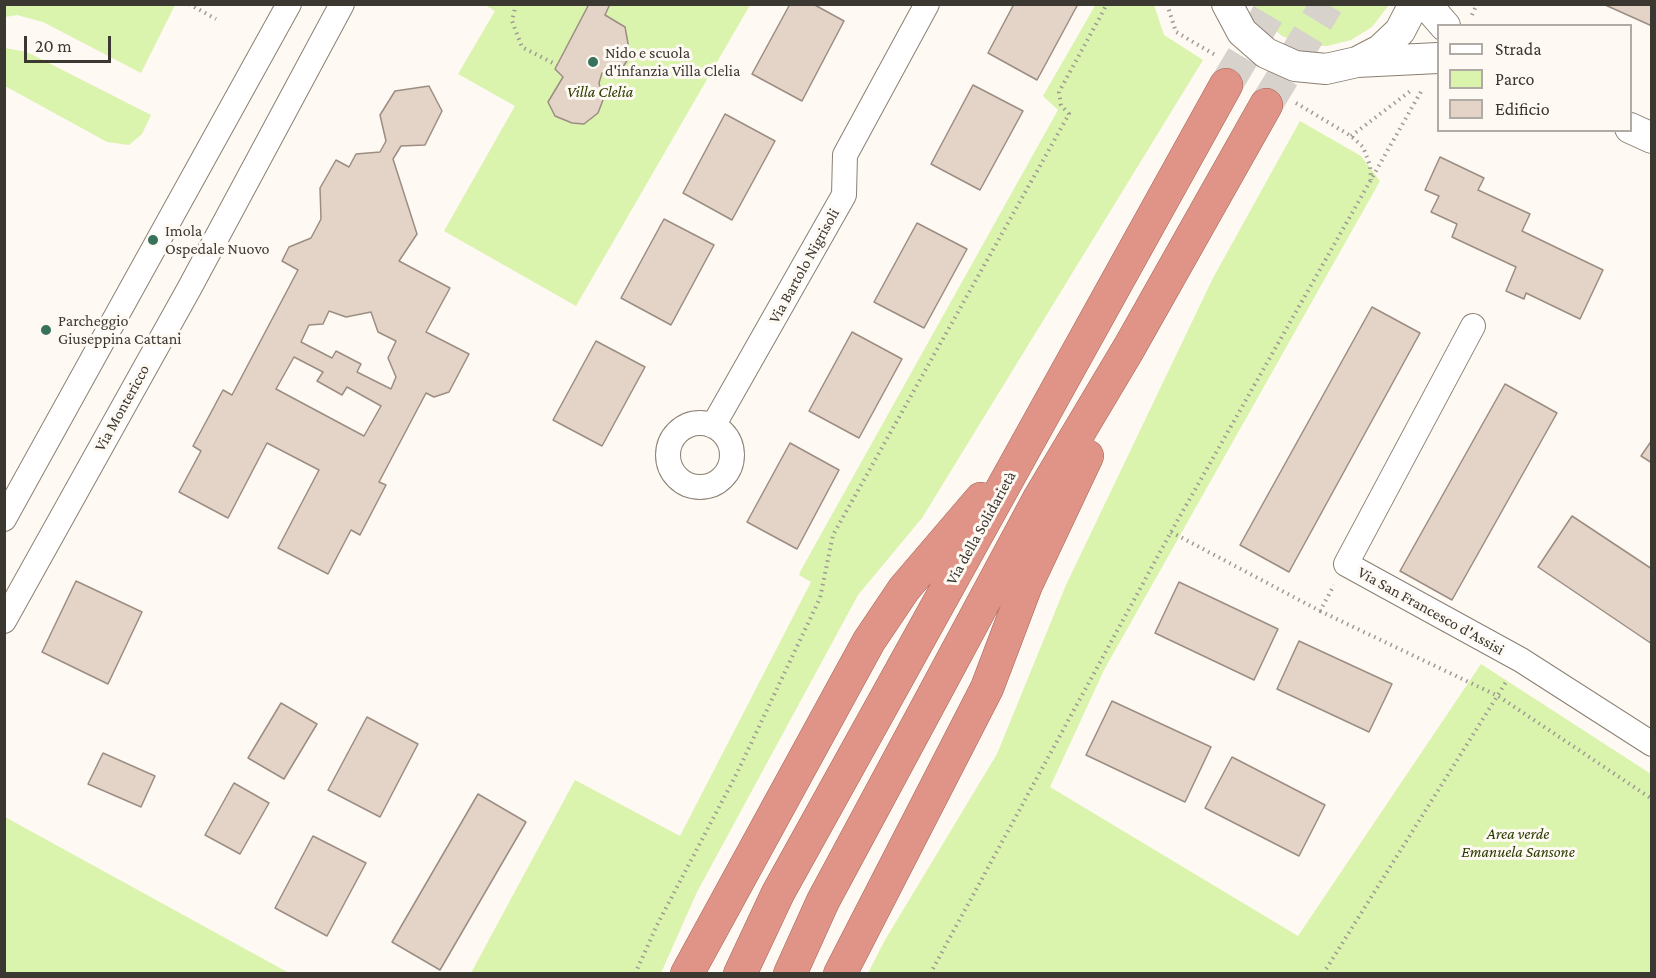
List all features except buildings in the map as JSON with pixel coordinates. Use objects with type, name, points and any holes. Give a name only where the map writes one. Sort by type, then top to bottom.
[{"type":"highway","name":"Via della Solidarietà","points":[[740,974],[778,893],[1226,85]]},
{"type":"highway","points":[[790,974],[823,901],[949,664],[1039,500],[1129,348],[1266,105]]},
{"type":"highway","points":[[840,974],[987,688],[1026,585],[1105,416],[1129,348]]},
{"type":"highway","points":[[687,974],[869,641],[904,589],[1019,459]]},
{"type":"street","points":[[4,519],[289,4]]},
{"type":"street","name":"Via Montericco","points":[[4,621],[189,289],[342,4]]},
{"type":"street","name":"Via Bartolo Nigrisoli","points":[[713,426],[844,195],[845,156],[927,4]]},
{"type":"street","points":[[1227,4],[1242,32],[1266,53],[1295,66],[1326,69],[1357,62],[1437,58]]},
{"type":"street","points":[[1357,62],[1380,50],[1400,31],[1414,4]]},
{"type":"street","points":[[1428,4],[1443,24]]},
{"type":"street","points":[[1632,129],[1652,138]]},
{"type":"street","name":"Via San Francesco d'Assisi","points":[[1473,327],[1346,564],[1521,660],[1652,744]]},
{"type":"path","points":[[189,4],[216,20]]},
{"type":"path","points":[[516,4],[512,21],[522,47],[557,65]]},
{"type":"path","points":[[635,974],[657,926],[737,773],[820,598],[833,535],[1069,114],[1061,105],[1059,92],[1107,4]]},
{"type":"path","points":[[930,974],[1171,532],[1371,181],[1423,84],[1351,136],[1363,147],[1370,165],[1371,181]]},
{"type":"path","points":[[1171,532],[1320,611],[1497,696],[1652,799]]},
{"type":"path","points":[[1320,611],[1346,564]]},
{"type":"path","points":[[1323,974],[1521,660]]},
{"type":"green space","points":[[5,4],[175,5],[141,73],[43,22],[17,15],[5,17]]},
{"type":"green space","points":[[1096,4],[1154,5],[1164,35],[1203,60],[922,518],[858,595],[697,892],[661,973],[471,973],[575,780],[680,836],[811,582],[799,575],[801,570],[1058,110],[1043,96]]},
{"type":"green space","name":"Villa Clelia","points":[[485,5],[750,5],[576,306],[444,231],[515,106],[458,74],[495,11]]},
{"type":"green space","points":[[1253,5],[1389,5],[1372,27],[1351,40],[1327,46],[1304,45],[1282,36],[1264,21]]},
{"type":"green space","points":[[5,48],[27,52],[151,115],[142,134],[129,145],[107,142],[5,86]]},
{"type":"green space","name":"Area verde Emanuela Sansone","points":[[1300,121],[1361,156],[1380,181],[1104,670],[1050,787],[1298,936],[1481,664],[1651,774],[1651,973],[868,973],[885,940],[997,754],[1066,585],[1213,278]]},
{"type":"green space","points":[[5,817],[289,973],[8,973],[4,971]]},
{"type":"tunnel","points":[[1226,85],[1274,4]]},
{"type":"tunnel","points":[[1266,105],[1327,4]]},
{"type":"place","name":"Nido e scuola d'infanzia Villa Clelia","points":[[593,62]]},
{"type":"place","name":"Imola Ospedale Nuovo","points":[[153,240]]},
{"type":"place","name":"Parcheggio Giuseppina Cattani","points":[[46,330]]}]
